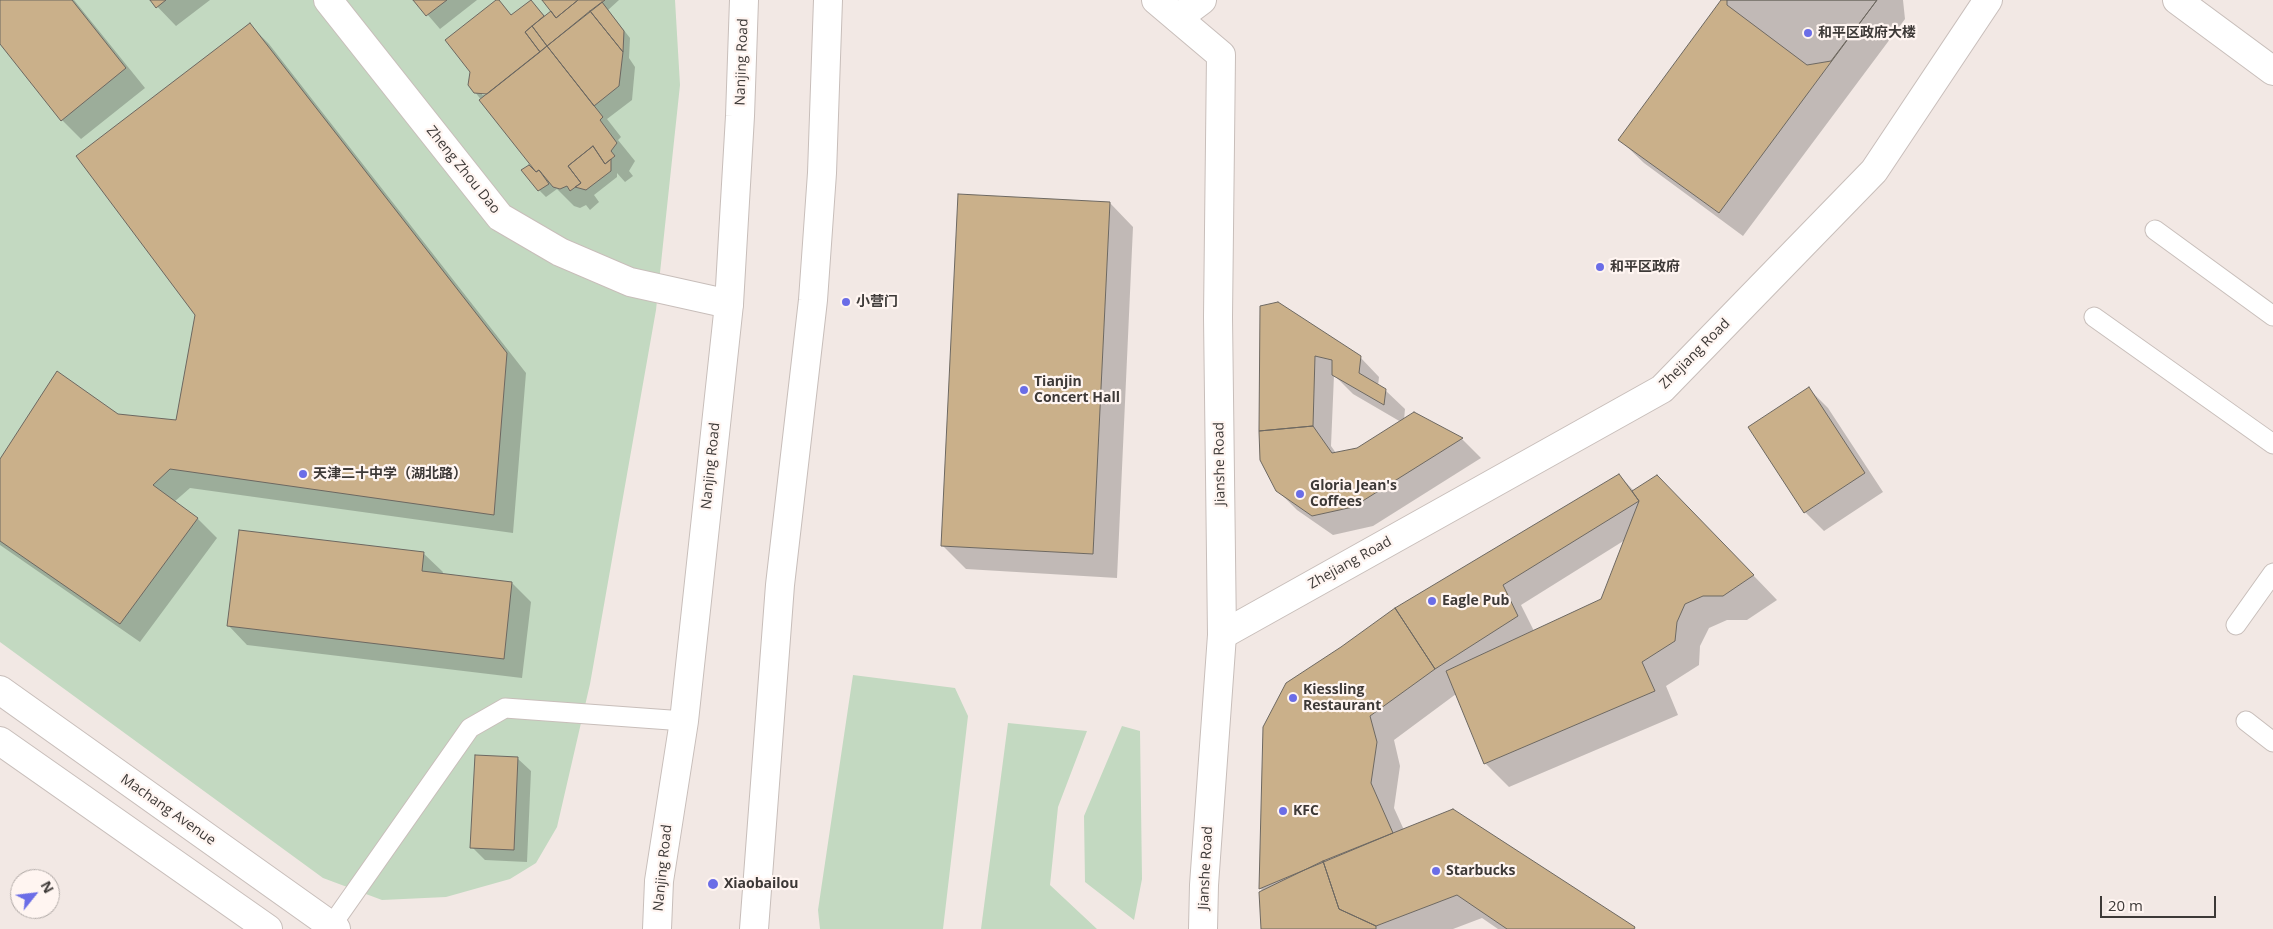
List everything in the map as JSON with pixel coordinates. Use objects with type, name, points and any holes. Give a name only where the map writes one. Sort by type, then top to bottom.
[{"type":"street","name":"Zheng Zhou Dao","points":[[328,0],[500,217],[560,252],[630,282],[729,304]]},
{"type":"street","name":"Nanjing Road","points":[[657,929],[659,881],[684,720],[729,304],[740,116],[744,0]]},
{"type":"street","points":[[754,929],[780,585],[813,300],[822,173],[828,0]]},
{"type":"street","name":"Jianshe Road","points":[[1156,0],[1221,55],[1218,318],[1222,635],[1204,886],[1203,929]]},
{"type":"street","points":[[1178,18],[1202,0]]},
{"type":"street","name":"Zhejiang Road","points":[[1222,635],[1662,389],[1874,170],[1988,0]]},
{"type":"street","points":[[2177,0],[2273,70]]},
{"type":"street","name":"Machang Avenue","points":[[0,690],[333,927]]},
{"type":"street","points":[[0,741],[268,929]]},
{"type":"lane","points":[[2155,230],[2273,316]]},
{"type":"lane","points":[[2094,317],[2273,444]]},
{"type":"lane","points":[[2236,625],[2273,573]]},
{"type":"lane","points":[[333,927],[470,728],[505,708],[684,720]]},
{"type":"lane","points":[[2246,721],[2273,742]]},
{"type":"green space","name":"天津二十中学（湖北路）","points":[[0,0],[675,0],[680,85],[656,310],[590,684],[557,827],[536,863],[510,879],[446,897],[382,900],[323,878],[0,642]]},
{"type":"green space","points":[[853,675],[955,688],[968,716],[943,929],[820,929],[818,910]]},
{"type":"green space","points":[[1008,723],[1087,731],[1058,807],[1050,885],[1097,929],[981,929]]},
{"type":"green space","points":[[1122,726],[1140,731],[1142,879],[1134,920],[1085,882],[1084,816]]},
{"type":"building","points":[[0,0],[72,0],[126,68],[61,121],[0,44]]},
{"type":"building","points":[[150,0],[166,0],[156,8]]},
{"type":"building","points":[[413,0],[447,0],[426,16]]},
{"type":"building","points":[[496,0],[499,0],[511,15],[531,0],[544,16],[525,32],[540,52],[487,94],[474,93],[468,85],[470,72],[445,40]]},
{"type":"building","points":[[542,0],[578,0],[556,18]]},
{"type":"building","points":[[578,0],[605,0],[547,46],[532,26],[551,11],[556,18]]},
{"type":"building","points":[[1721,0],[1877,0],[1719,213],[1618,140]]},
{"type":"building","name":"和平区政府大楼","points":[[1727,0],[1877,0],[1831,61],[1807,65],[1727,5]]},
{"type":"building","points":[[602,2],[624,31],[623,52],[590,11]]},
{"type":"building","points":[[590,11],[623,52],[619,86],[594,106],[547,46]]},
{"type":"building","points":[[250,23],[507,353],[494,515],[170,469],[153,485],[198,518],[120,624],[0,541],[0,459],[57,371],[118,414],[176,420],[195,315],[76,156]]},
{"type":"building","points":[[532,26],[547,46],[540,52],[525,32]]},
{"type":"building","points":[[547,46],[603,117],[600,120],[617,143],[611,151],[615,156],[605,164],[593,146],[568,166],[581,183],[570,191],[567,186],[560,189],[553,187],[539,170],[536,172],[479,100]]},
{"type":"building","points":[[593,146],[605,164],[611,159],[611,171],[586,190],[575,187],[581,183],[568,166]]},
{"type":"building","points":[[529,165],[536,172],[539,170],[549,184],[538,191],[521,170]]},
{"type":"building","points":[[958,194],[1110,202],[1093,554],[941,546]]},
{"type":"building","points":[[1278,302],[1361,356],[1359,373],[1386,389],[1384,405],[1332,375],[1332,360],[1315,356],[1313,426],[1259,431],[1260,306]]},
{"type":"building","points":[[1809,387],[1865,473],[1804,513],[1748,427]]},
{"type":"building","points":[[1414,412],[1463,438],[1353,507],[1312,516],[1276,491],[1260,460],[1259,431],[1313,426],[1332,453],[1357,448]]},
{"type":"building","points":[[1619,474],[1639,501],[1503,585],[1518,616],[1435,669],[1395,608]]},
{"type":"building","points":[[1657,475],[1754,575],[1723,596],[1703,596],[1685,604],[1677,622],[1675,641],[1642,662],[1655,691],[1484,764],[1446,671],[1601,599],[1639,501],[1632,491]]},
{"type":"building","points":[[239,530],[424,552],[422,571],[512,582],[504,659],[227,626]]},
{"type":"building","points":[[1395,608],[1435,669],[1370,716],[1377,742],[1371,783],[1393,833],[1259,889],[1263,727],[1286,683],[1341,647]]},
{"type":"building","points":[[475,755],[518,757],[514,850],[470,848]]},
{"type":"building","points":[[1453,809],[1635,927],[1634,929],[1507,929],[1457,895],[1376,926],[1339,909],[1323,861]]},
{"type":"building","points":[[1323,861],[1339,909],[1376,926],[1376,929],[1261,929],[1259,892]]},
{"type":"place","name":"和平区政府大楼","points":[[1808,33]]},
{"type":"place","name":"和平区政府","points":[[1600,267]]},
{"type":"place","name":"小营门","points":[[846,302]]},
{"type":"place","name":"Tianjin Concert Hall","points":[[1024,390]]},
{"type":"place","name":"天津二十中学（湖北路）","points":[[303,474]]},
{"type":"place","name":"Gloria Jean's Coffees","points":[[1300,494]]},
{"type":"place","name":"Eagle Pub","points":[[1432,601]]},
{"type":"place","name":"Kiessling Restaurant","points":[[1293,698]]},
{"type":"place","name":"KFC","points":[[1283,811]]},
{"type":"place","name":"Starbucks","points":[[1436,871]]},
{"type":"place","name":"Xiaobailou","points":[[713,884]]}]
